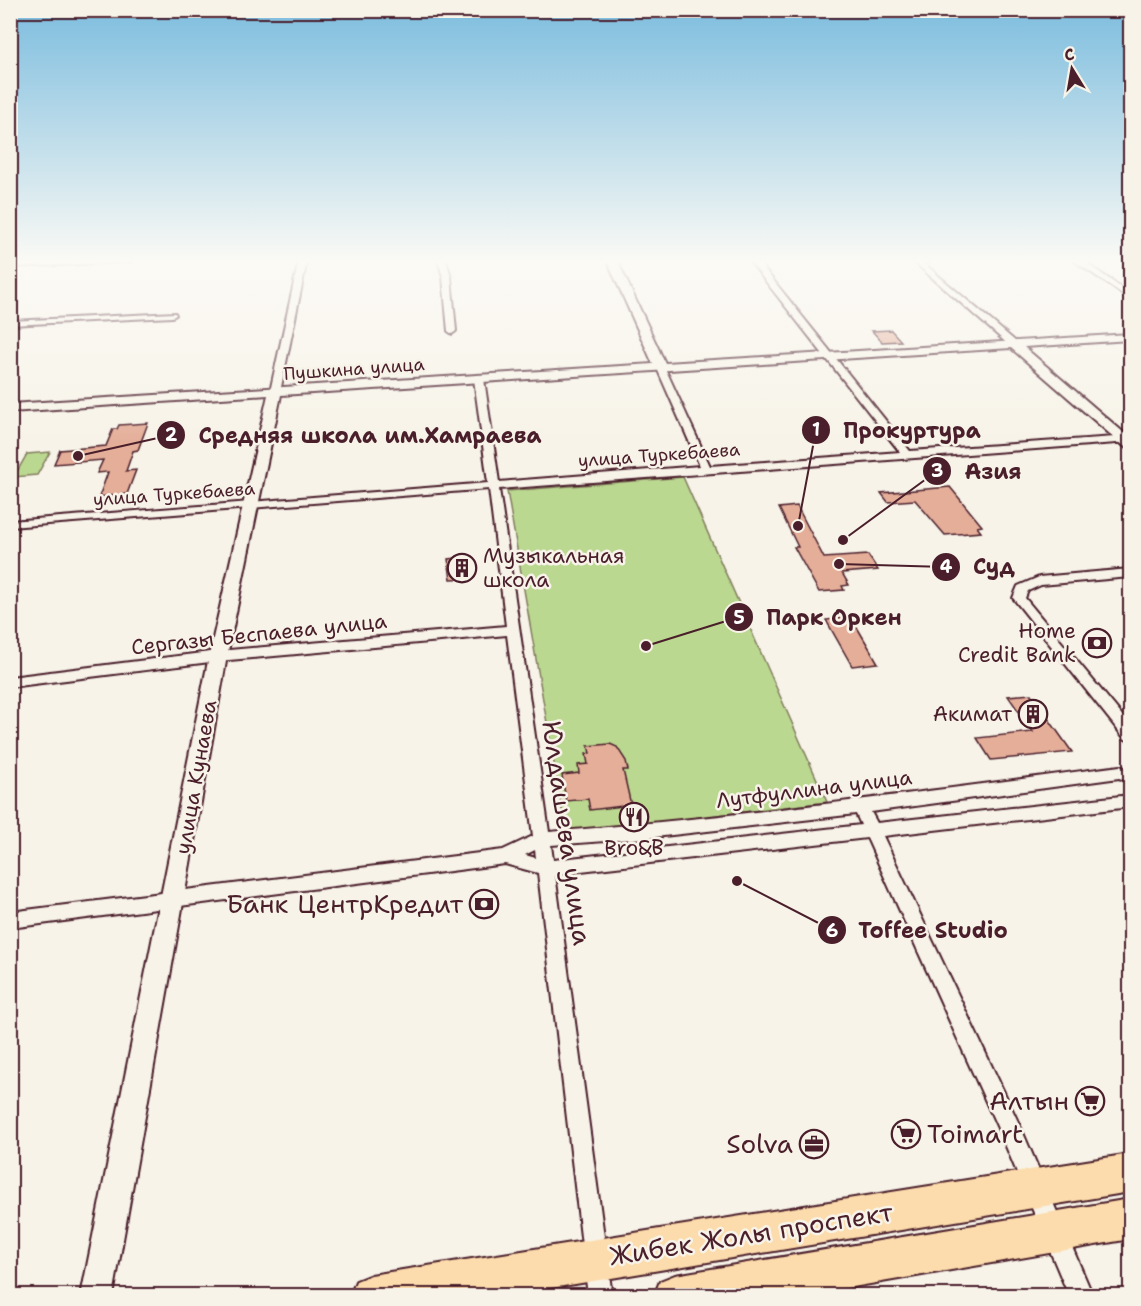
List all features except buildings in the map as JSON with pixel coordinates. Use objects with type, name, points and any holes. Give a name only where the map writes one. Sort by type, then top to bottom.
[{"type":"highway","name":"Жибек Жолы проспект","points":[[371,1296],[598,1277],[1034,1188],[1131,1173]]},
{"type":"highway","name":"Жибек Жолы проспект","points":[[675,1296],[1131,1219]]},
{"type":"main road","points":[[640,321],[660,366]]},
{"type":"main road","name":"Пушкина улица","points":[[10,408],[1131,337]]},
{"type":"main road","points":[[1013,344],[1129,441]]},
{"type":"main road","name":"улица Кунаева","points":[[97,1296],[174,901],[218,656],[252,506],[274,392]]},
{"type":"street","points":[[10,323],[52,321]]},
{"type":"street","name":"улица Кунаева","points":[[274,392],[290,321]]},
{"type":"street","points":[[451,321],[452,332]]},
{"type":"street","points":[[802,321],[908,456]]},
{"type":"street","points":[[986,321],[1013,344]]},
{"type":"street","points":[[660,366],[706,469]]},
{"type":"street","name":"Юлдашева улица","points":[[479,379],[542,839],[598,1277]]},
{"type":"street","name":"улица Туркебаева","points":[[10,524],[706,469],[1129,441]]},
{"type":"street","points":[[1131,573],[1039,581],[1022,589],[1019,598],[1131,735]]},
{"type":"street","name":"Сергазы Беспаева улица","points":[[10,682],[218,656],[513,630]]},
{"type":"street","name":"Лутфуллина улица","points":[[10,920],[174,901],[505,856],[542,839],[646,831],[861,807],[1120,772],[1131,776]]},
{"type":"street","name":"Лутфуллина улица","points":[[505,856],[545,868],[1131,801]]},
{"type":"street","points":[[861,807],[920,931],[1081,1296]]},
{"type":"green space","points":[[50,452],[37,475],[14,477],[27,454]]},
{"type":"green space","points":[[683,477],[827,802],[566,833],[507,491]]},
{"type":"place","name":"Средняя школа им.Хамраева","points":[[78,456]]},
{"type":"place","name":"Прокуртура","points":[[798,526]]},
{"type":"place","name":"Азия","points":[[843,540]]},
{"type":"place","name":"Суд","points":[[839,564]]},
{"type":"place","name":"Музыкальная школа","points":[[462,568]]},
{"type":"place","name":"Home Credit Bank","points":[[1097,643]]},
{"type":"place","name":"Парк Оркен","points":[[646,646]]},
{"type":"place","name":"Акимат","points":[[1033,714]]},
{"type":"place","name":"Bro&B","points":[[634,817]]},
{"type":"place","name":"Toffee Studio","points":[[737,881]]},
{"type":"place","name":"Банк ЦентрКредит","points":[[484,904]]},
{"type":"place","name":"Алтын","points":[[1090,1101]]},
{"type":"place","name":"Toimart","points":[[906,1134]]},
{"type":"place","name":"Solva","points":[[814,1144]]}]
